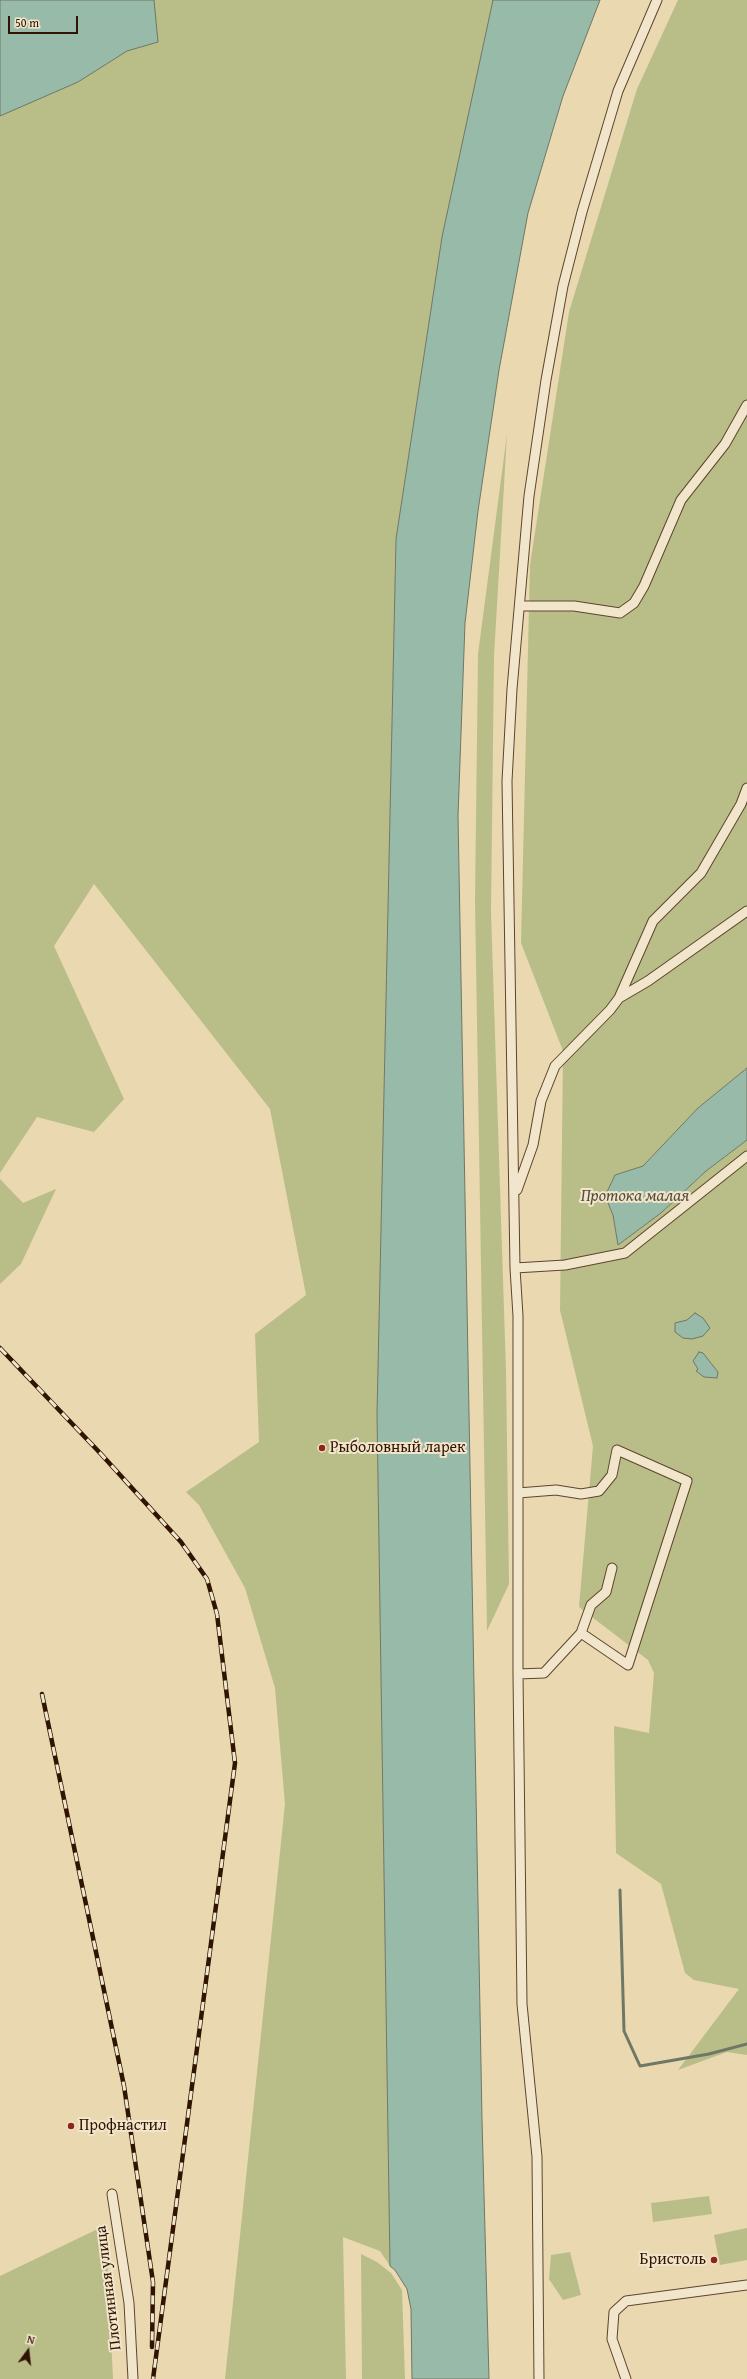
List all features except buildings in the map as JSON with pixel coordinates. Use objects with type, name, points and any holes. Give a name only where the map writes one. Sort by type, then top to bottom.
[{"type":"street","points":[[539,2379],[537,2157],[522,2004],[518,1674],[518,1316],[515,1268],[507,781],[512,689],[529,496],[546,380],[563,286],[582,212],[618,91],[657,0]]},
{"type":"street","points":[[520,606],[574,606],[620,613],[634,603],[644,586],[681,500],[725,444],[747,405]]},
{"type":"street","points":[[515,1197],[533,1145],[542,1101],[555,1066],[610,1010],[619,998],[653,921],[701,873],[741,804],[747,788]]},
{"type":"street","points":[[619,998],[648,981],[747,911]]},
{"type":"street","points":[[515,1268],[565,1266],[624,1253],[747,1156]]},
{"type":"street","points":[[518,1493],[556,1490],[581,1494],[599,1491],[612,1476],[617,1450],[687,1481],[628,1665],[581,1633]]},
{"type":"street","points":[[518,1674],[544,1673],[581,1633],[591,1605],[606,1592],[612,1568]]},
{"type":"street","name":"Плотинная улица","points":[[112,2194],[129,2304],[133,2379]]},
{"type":"street","points":[[626,2379],[612,2338],[614,2312],[626,2302],[747,2285]]},
{"type":"green space","points":[[0,0],[493,0],[442,237],[396,539],[377,1414],[390,2266],[380,2251],[343,2237],[346,2379],[225,2379],[285,1804],[275,1688],[245,1588],[199,1505],[186,1492],[259,1442],[255,1334],[306,1295],[270,1109],[94,884],[54,946],[124,1099],[94,1132],[37,1117],[0,1173]]},
{"type":"green space","points":[[678,0],[747,0],[747,1068],[698,1108],[643,1166],[615,1175],[605,1196],[613,1215],[618,1245],[661,1213],[706,1171],[747,1140],[747,2055],[727,2052],[678,2070],[739,1989],[694,1980],[685,1973],[661,1884],[616,1853],[614,1726],[649,1733],[654,1673],[648,1660],[579,1607],[593,1446],[560,1310],[563,1051],[521,943],[530,565],[569,312],[637,89]]},
{"type":"green space","points":[[507,434],[494,656],[491,912],[506,1371],[509,1584],[487,1631],[475,901],[478,654]]},
{"type":"green space","points":[[0,1179],[23,1203],[56,1189],[21,1264],[0,1284]]},
{"type":"green space","points":[[709,2196],[712,2214],[653,2222],[651,2203]]},
{"type":"green space","points":[[106,2225],[113,2379],[0,2379],[0,2276]]},
{"type":"green space","points":[[747,2228],[747,2260],[720,2265],[714,2235]]},
{"type":"green space","points":[[570,2252],[581,2295],[563,2300],[549,2279],[551,2255]]},
{"type":"green space","points":[[361,2254],[377,2262],[391,2273],[402,2290],[405,2379],[362,2379]]},
{"type":"water","points":[[0,0],[154,0],[158,42],[127,51],[78,82],[0,116]]},
{"type":"water","points":[[493,0],[600,0],[563,96],[528,213],[499,370],[478,511],[465,623],[458,816],[482,2120],[489,2379],[412,2379],[411,2309],[407,2289],[395,2270],[390,2266],[377,1414],[396,539],[442,237]]},
{"type":"water","name":"Протока малая","points":[[747,1068],[747,1140],[706,1171],[661,1213],[618,1245],[613,1215],[605,1196],[615,1175],[643,1166],[698,1108]]},
{"type":"water","points":[[695,1313],[703,1318],[710,1328],[703,1336],[692,1339],[683,1338],[675,1332],[675,1323],[687,1320]]},
{"type":"water","points":[[699,1352],[703,1353],[718,1372],[717,1378],[704,1377],[696,1371],[698,1369],[693,1361]]},
{"type":"waterway","points":[[620,1890],[624,2031],[640,2066],[709,2054],[747,2044]]},
{"type":"railway","points":[[0,1348],[101,1454],[181,1542],[207,1579],[217,1614],[235,1763],[153,2379]]},
{"type":"railway","points":[[42,1694],[124,2086],[153,2282],[152,2347]]},
{"type":"place","name":"Рыболовный ларек","points":[[322,1448]]},
{"type":"place","name":"Профнастил","points":[[71,2126]]},
{"type":"place","name":"Бристоль","points":[[714,2260]]}]
